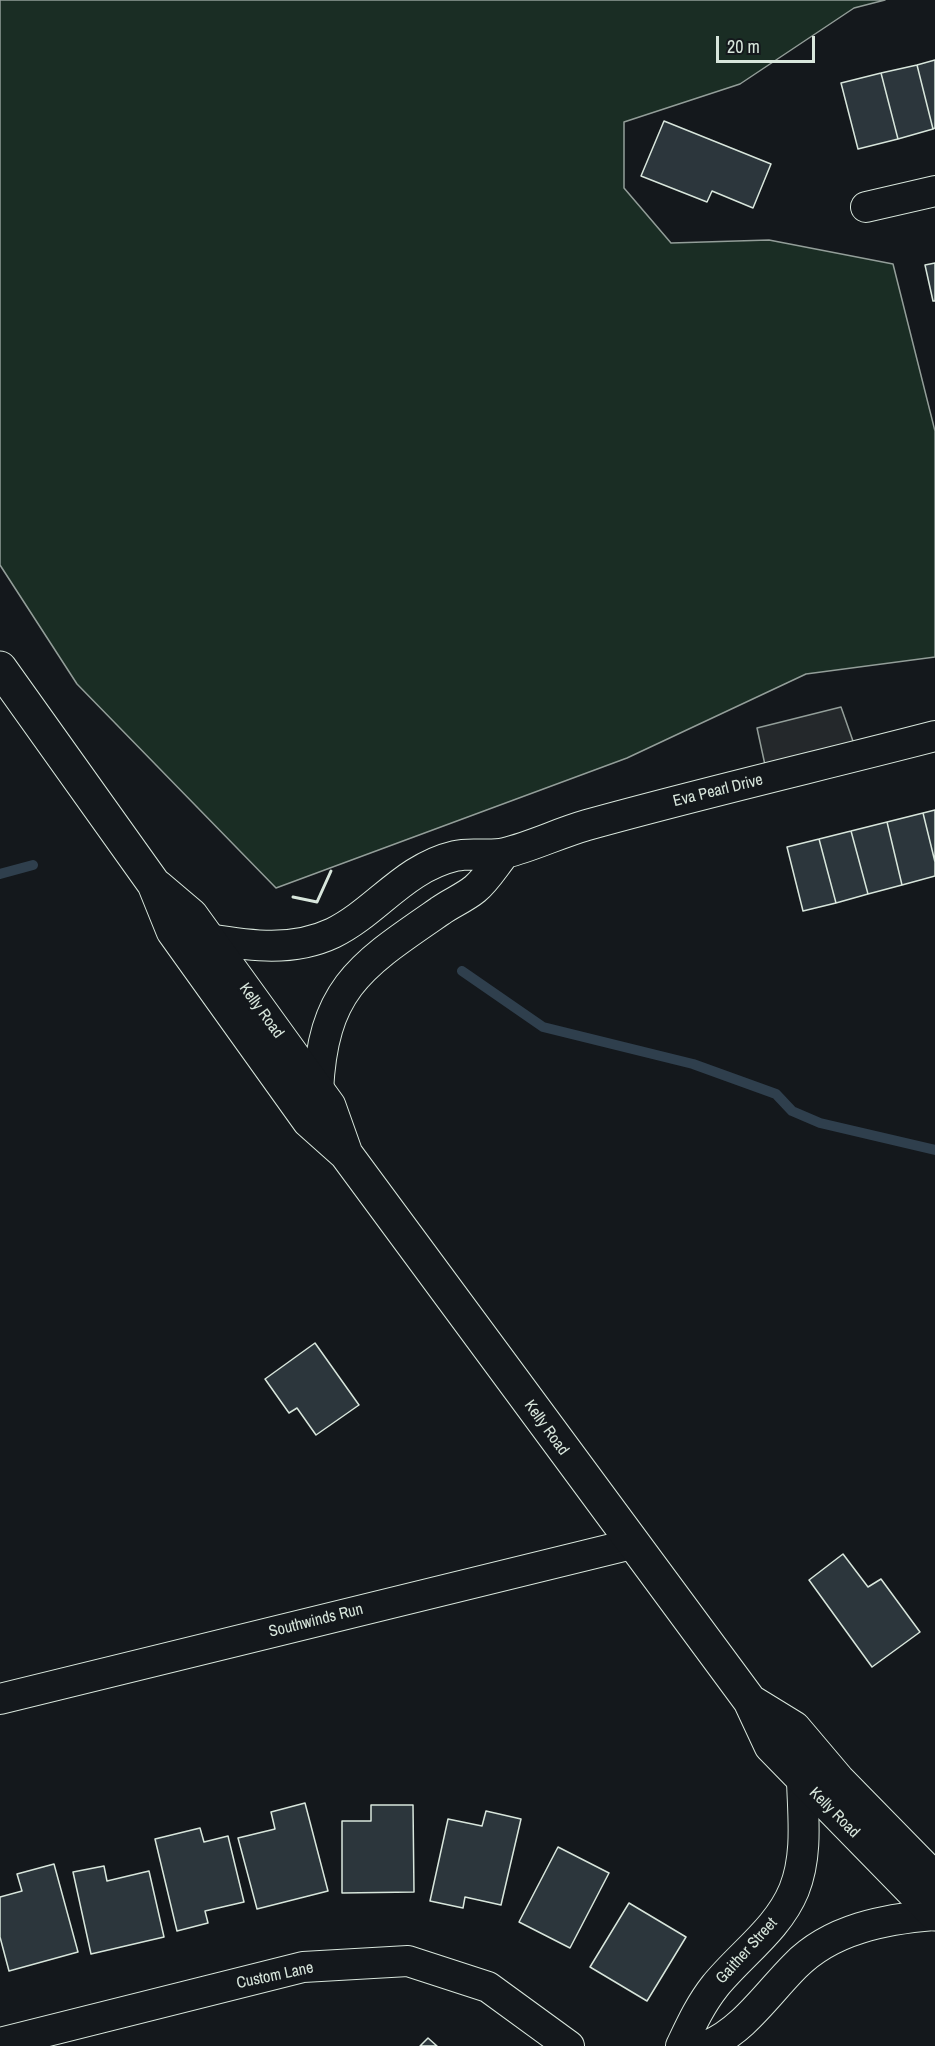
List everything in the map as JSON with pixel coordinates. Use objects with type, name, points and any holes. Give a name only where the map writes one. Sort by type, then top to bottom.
[{"type":"street","points":[[866,207],[935,191]]},
{"type":"street","name":"Kelly Road","points":[[0,668],[154,884],[173,931],[309,1121],[346,1154],[750,1701],[771,1746],[935,1915]]},
{"type":"street","name":"Eva Pearl Drive","points":[[208,939],[262,946],[289,946],[311,941],[334,932],[394,886],[423,869],[456,855],[504,854],[587,825],[935,736]]},
{"type":"street","points":[[318,1091],[325,1032],[333,1008],[350,984],[367,965],[414,929],[476,888],[504,854]]},
{"type":"street","name":"Kelly Road","points":[[154,884],[191,915],[329,1106],[346,1154]]},
{"type":"street","name":"Southwinds Run","points":[[0,1699],[632,1544]]},
{"type":"street","name":"Kelly Road","points":[[750,1701],[794,1728],[838,1780],[935,1879]]},
{"type":"street","name":"Gaither Street","points":[[681,2046],[696,2014],[716,1986],[772,1926],[794,1890],[803,1846],[802,1780]]},
{"type":"street","points":[[707,2046],[722,2040],[750,2016],[796,1965],[823,1944],[882,1922],[935,1915]]},
{"type":"street","name":"Custom Lane","points":[[0,2043],[303,1967],[408,1961],[488,1987],[569,2046]]},
{"type":"green space","points":[[0,0],[885,0],[854,8],[740,84],[624,122],[624,188],[671,243],[769,240],[893,264],[935,431],[935,657],[806,674],[627,758],[276,888],[77,684],[0,565]]},
{"type":"shaded area","points":[[841,707],[854,744],[765,765],[757,728]]},
{"type":"building","points":[[935,60],[935,128],[933,129],[917,65]]},
{"type":"building","points":[[917,65],[933,129],[898,139],[881,73]]},
{"type":"building","points":[[881,73],[898,139],[858,149],[841,83]]},
{"type":"building","points":[[664,121],[771,164],[753,208],[712,191],[707,202],[641,176]]},
{"type":"building","points":[[935,263],[935,301],[933,301],[925,265]]},
{"type":"building","points":[[935,810],[935,862],[923,813]]},
{"type":"building","points":[[923,813],[935,862],[935,876],[902,885],[887,822]]},
{"type":"building","points":[[887,822],[902,885],[868,894],[851,831]]},
{"type":"building","points":[[851,831],[868,894],[836,903],[819,839]]},
{"type":"building","points":[[819,839],[836,903],[803,911],[787,847]]},
{"type":"building","points":[[315,1343],[359,1405],[316,1435],[297,1408],[289,1413],[265,1379]]},
{"type":"building","points":[[843,1554],[868,1587],[881,1579],[920,1632],[872,1667],[809,1580]]},
{"type":"building","points":[[305,1803],[328,1891],[257,1909],[238,1838],[275,1829],[271,1812]]},
{"type":"building","points":[[371,1805],[413,1805],[414,1892],[342,1893],[342,1821],[371,1821]]},
{"type":"building","points":[[486,1811],[521,1819],[501,1905],[465,1897],[463,1908],[430,1901],[448,1819],[482,1826]]},
{"type":"building","points":[[200,1828],[204,1842],[228,1836],[244,1902],[205,1911],[208,1923],[177,1931],[155,1839]]},
{"type":"building","points":[[558,1847],[609,1873],[570,1948],[519,1922]]},
{"type":"building","points":[[54,1864],[78,1952],[9,1971],[0,1937],[0,1897],[22,1891],[17,1874]]},
{"type":"building","points":[[104,1866],[107,1881],[149,1871],[164,1937],[91,1954],[73,1872]]},
{"type":"building","points":[[629,1903],[686,1937],[647,2001],[590,1967]]},
{"type":"building","points":[[428,2038],[437,2046],[420,2046]]},
{"type":"waterway","points":[[0,874],[33,865]]},
{"type":"waterway","points":[[462,971],[543,1027],[693,1064],[776,1094],[792,1111],[820,1123],[935,1150]]},
{"type":"wall","points":[[293,897],[317,902],[331,871]]}]
